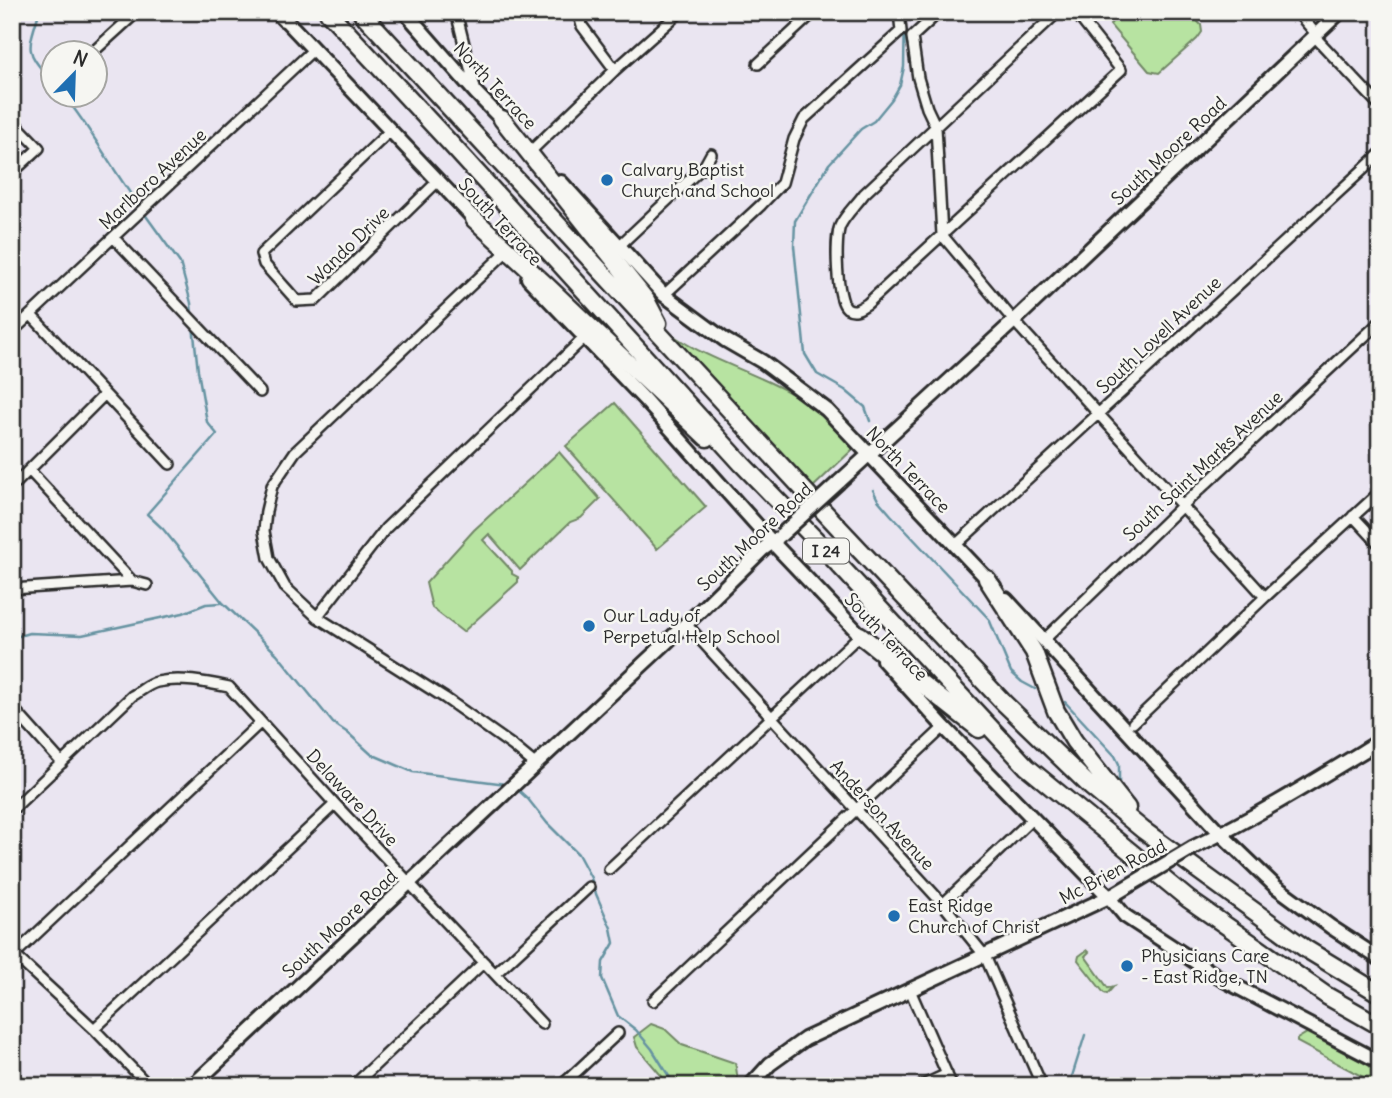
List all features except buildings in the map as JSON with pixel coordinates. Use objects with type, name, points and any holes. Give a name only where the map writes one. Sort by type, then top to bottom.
[{"type":"highway","name":"I 24","points":[[328,12],[505,202],[742,464],[1027,767],[1188,899],[1327,996],[1380,1026]]},
{"type":"highway","name":"I 24","points":[[361,12],[1004,704],[1091,787],[1143,830],[1306,949],[1380,994]]},
{"type":"highway","points":[[502,119],[646,300],[667,341]]},
{"type":"highway","points":[[474,219],[725,456],[742,464]]},
{"type":"highway","points":[[987,579],[1034,652],[1056,711],[1074,741],[1143,830]]},
{"type":"highway","points":[[860,635],[1027,767]]},
{"type":"street","points":[[108,38],[137,12]]},
{"type":"street","name":"North Terrace","points":[[405,12],[476,93],[532,150],[664,295],[725,340],[763,362],[827,410],[987,579],[1221,834],[1275,886],[1380,959]]},
{"type":"street","points":[[456,12],[476,93]]},
{"type":"street","points":[[578,12],[582,26],[615,70]]},
{"type":"street","points":[[532,150],[680,12]]},
{"type":"street","points":[[758,64],[814,12]]},
{"type":"street","points":[[900,12],[901,31]]},
{"type":"street","points":[[912,37],[939,12]]},
{"type":"street","points":[[1058,12],[864,194],[840,225],[837,239],[840,295],[849,309],[857,310],[867,304],[1121,70],[1075,12]]},
{"type":"street","points":[[1297,12],[1380,106]]},
{"type":"street","name":"South Moore Road","points":[[192,1086],[763,550],[870,456],[1340,12]]},
{"type":"street","name":"South Terrace","points":[[281,14],[776,539],[944,727],[1032,819],[1112,896],[1125,916],[1220,978],[1380,1062]]},
{"type":"street","points":[[901,31],[912,37]]},
{"type":"street","points":[[664,295],[782,183],[794,139],[804,118],[901,31]]},
{"type":"street","points":[[912,37],[918,78],[936,127],[942,235],[1014,321],[1265,597]]},
{"type":"street","name":"Marlboro Avenue","points":[[12,331],[314,49]]},
{"type":"street","points":[[12,120],[39,148],[12,173]]},
{"type":"street","name":"Wando Drive","points":[[390,131],[261,254],[264,264],[297,300],[316,300],[438,181]]},
{"type":"street","points":[[619,246],[705,164],[711,154]]},
{"type":"street","name":"South Lovell Avenue","points":[[960,541],[1380,154]]},
{"type":"street","points":[[114,237],[260,392]]},
{"type":"street","points":[[505,253],[295,452],[272,486],[264,531],[269,558],[285,587],[317,617],[445,698],[536,765]]},
{"type":"street","points":[[31,315],[170,464]]},
{"type":"street","name":"South Saint Marks Avenue","points":[[1049,635],[1183,505],[1380,323]]},
{"type":"street","points":[[317,617],[386,528],[584,338]]},
{"type":"street","points":[[12,487],[104,395]]},
{"type":"street","points":[[29,470],[132,581]]},
{"type":"street","points":[[1133,723],[1380,492]]},
{"type":"street","points":[[1353,516],[1380,545]]},
{"type":"street","points":[[12,589],[132,581],[146,585]]},
{"type":"street","name":"Anderson Avenue","points":[[686,624],[943,904],[985,956],[1042,1086]]},
{"type":"street","points":[[609,869],[860,635]]},
{"type":"street","name":"Delaware Drive","points":[[12,810],[132,696],[154,683],[183,680],[229,687],[542,1024]]},
{"type":"street","points":[[12,707],[62,763]]},
{"type":"street","points":[[149,1086],[94,1029],[13,954],[261,722]]},
{"type":"street","points":[[653,1002],[944,727]]},
{"type":"street","name":"Mc Brien Road","points":[[750,1086],[769,1065],[805,1039],[1112,896],[1194,847],[1310,784],[1380,741]]},
{"type":"street","points":[[94,1029],[335,804]]},
{"type":"street","points":[[943,904],[1032,819]]},
{"type":"street","points":[[495,974],[589,887]]},
{"type":"street","points":[[353,1086],[484,962]]},
{"type":"street","points":[[911,989],[953,1086]]},
{"type":"street","points":[[561,1086],[618,1033]]},
{"type":"street","points":[[921,1086],[947,1074]]},
{"type":"green space","points":[[1121,12],[1189,12],[1201,25],[1202,32],[1159,73],[1149,71],[1110,25]]},
{"type":"green space","points":[[672,336],[796,396],[827,419],[853,449],[810,490]]},
{"type":"green space","points":[[615,403],[706,507],[657,549],[566,446]]},
{"type":"green space","points":[[559,452],[600,499],[581,518],[570,522],[520,570],[489,534],[483,540],[512,574],[518,577],[518,582],[463,632],[432,608],[426,583],[474,530]]},
{"type":"green space","points":[[1087,950],[1089,952],[1085,956],[1108,988],[1114,986],[1107,994],[1078,960]]},
{"type":"green space","points":[[651,1024],[665,1029],[682,1045],[735,1063],[737,1078],[733,1086],[670,1086],[637,1047],[634,1037]]},
{"type":"green space","points":[[1307,1033],[1380,1071],[1380,1086],[1297,1042],[1297,1039]]},
{"type":"waterway","points":[[38,64],[33,58],[31,45],[41,12]]},
{"type":"waterway","points":[[870,421],[865,407],[845,390],[817,374],[805,354],[794,246],[795,221],[829,164],[861,129],[874,121],[900,85],[904,67],[905,12]]},
{"type":"waterway","points":[[73,108],[140,207]]},
{"type":"waterway","points":[[144,213],[180,263],[192,315]]},
{"type":"waterway","points":[[193,325],[207,422],[217,434],[147,514],[163,529],[223,603],[277,654],[333,723],[371,754],[413,772],[506,784]]},
{"type":"waterway","points":[[873,490],[891,515],[989,619],[1011,672],[1035,689]]},
{"type":"waterway","points":[[12,638],[29,633],[82,635],[183,613],[206,604],[221,603]]},
{"type":"waterway","points":[[1065,702],[1115,756],[1119,764],[1119,783]]},
{"type":"waterway","points":[[518,790],[578,854],[591,878],[611,928],[614,943],[603,962],[602,978],[618,1016],[636,1030],[652,1049],[675,1086]]},
{"type":"waterway","points":[[1069,1086],[1085,1035]]},
{"type":"place","name":"Calvary Baptist Church and School","points":[[607,180]]},
{"type":"place","name":"Our Lady of Perpetual Help School","points":[[589,626]]},
{"type":"place","name":"East Ridge Church of Christ","points":[[894,916]]},
{"type":"place","name":"Physicians Care - East Ridge, TN","points":[[1127,966]]}]
